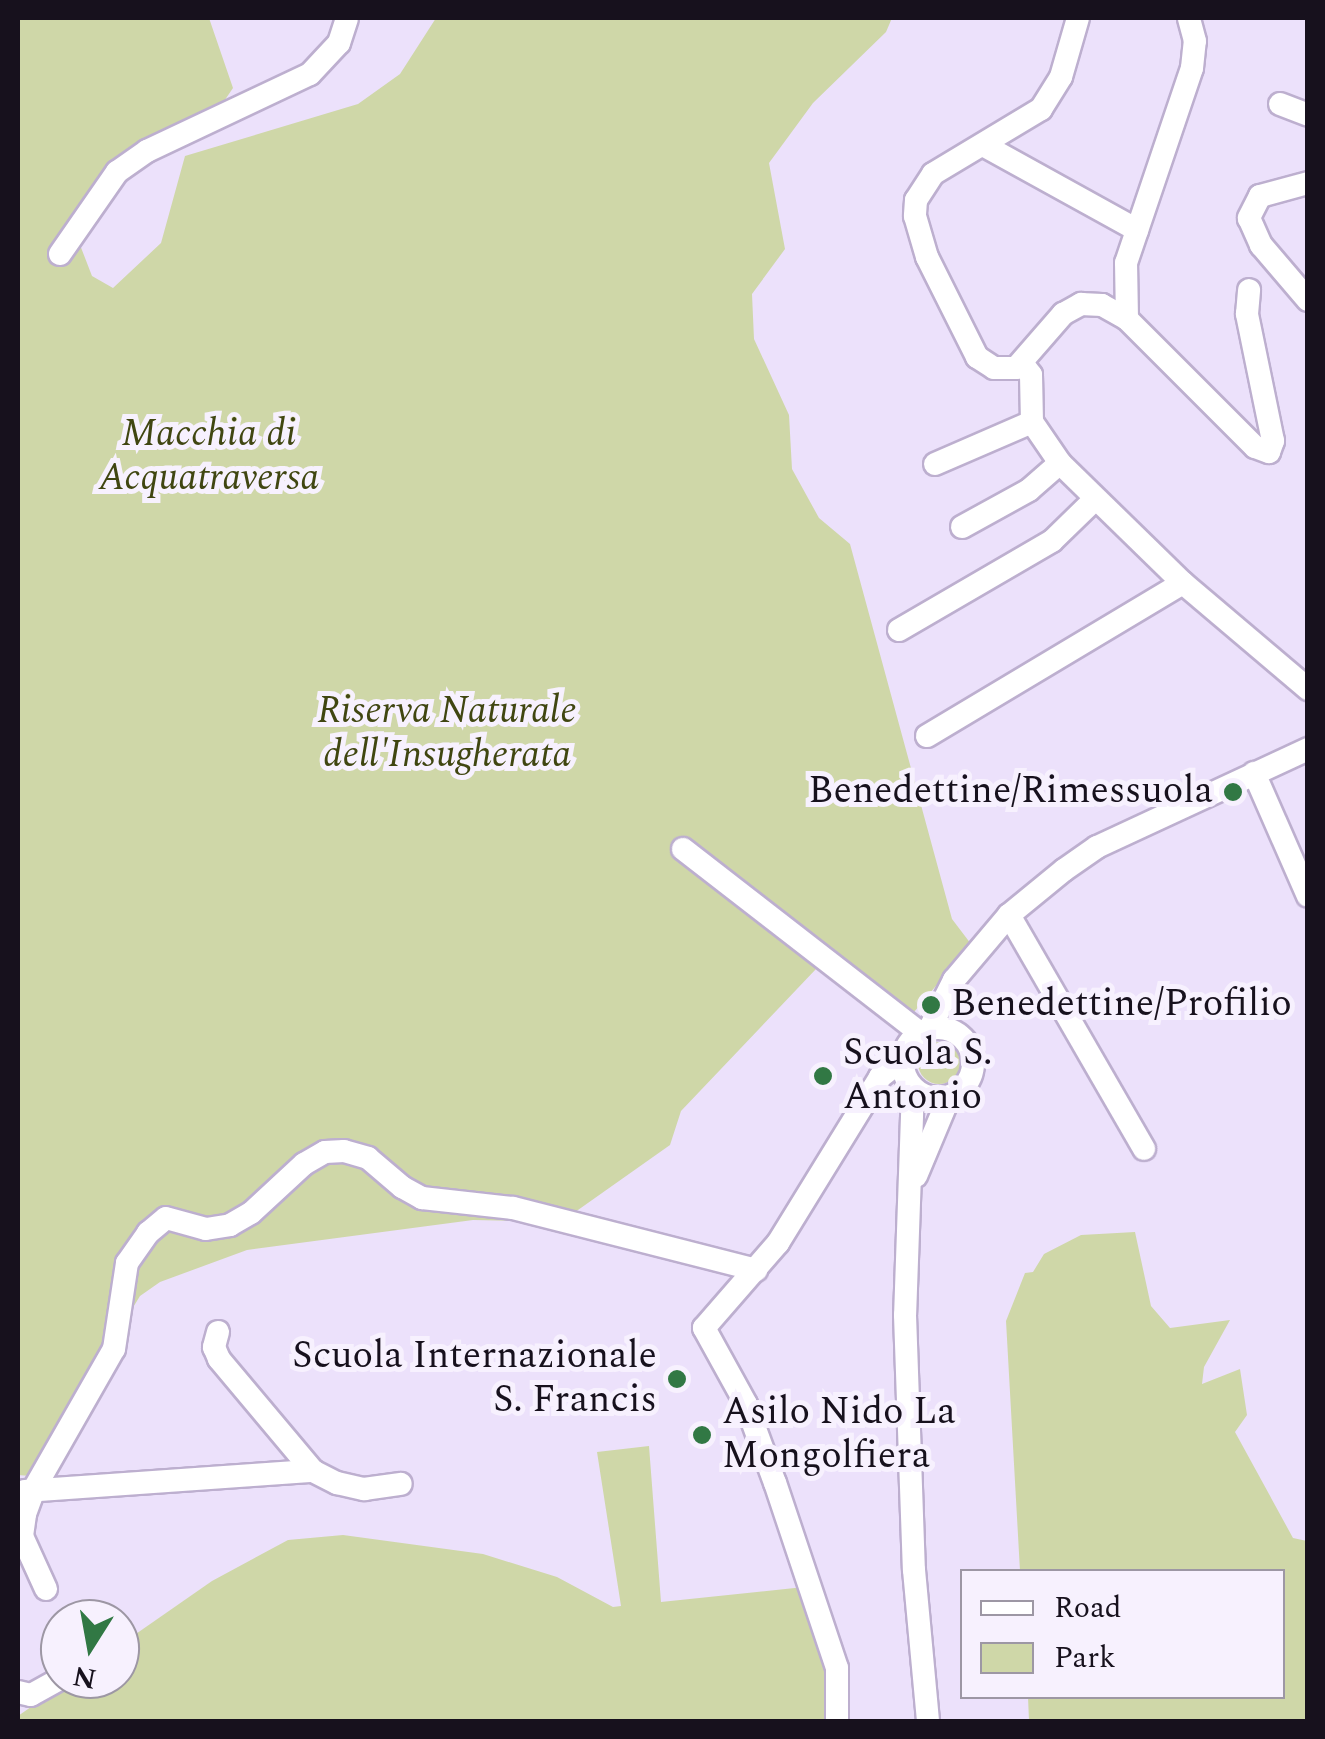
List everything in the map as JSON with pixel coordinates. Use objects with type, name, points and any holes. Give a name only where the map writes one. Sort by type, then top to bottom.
[{"type":"street","points":[[60,254],[118,172],[146,152],[310,74],[339,43],[347,18]]},
{"type":"street","points":[[1078,18],[1063,72],[1048,100],[1028,119],[933,174],[916,200],[915,216],[927,257],[977,357],[1001,370],[1022,363],[1055,321],[1081,304],[1102,305],[1127,319],[1248,440],[1270,452],[1273,441],[1246,306],[1250,290]]},
{"type":"street","points":[[1127,319],[1125,268],[1192,68],[1195,42],[1189,18]]},
{"type":"street","points":[[1280,104],[1308,115]]},
{"type":"street","points":[[985,146],[1137,230]]},
{"type":"street","points":[[1308,183],[1260,196],[1249,218],[1261,245],[1308,300]]},
{"type":"street","points":[[1022,363],[1031,376],[1032,422],[1060,464],[1183,582],[1308,689]]},
{"type":"street","points":[[935,464],[1032,422]]},
{"type":"street","points":[[962,527],[1028,490],[1060,464]]},
{"type":"street","points":[[899,630],[1052,541],[1094,500]]},
{"type":"street","points":[[927,736],[1183,582]]},
{"type":"street","points":[[837,1722],[837,1668],[770,1468],[746,1404],[704,1331],[714,1312],[756,1270],[808,1198],[880,1078],[903,1059],[909,1042],[925,1030],[945,992],[1009,915],[1097,846],[1308,750]]},
{"type":"street","points":[[1254,773],[1308,896]]},
{"type":"street","points":[[683,849],[925,1030],[954,1032],[972,1054],[967,1084],[949,1096],[932,1098],[913,1088]]},
{"type":"street","points":[[1009,915],[1144,1149]]},
{"type":"street","points":[[903,1059],[913,1088],[907,1206],[910,1489],[928,1722]]},
{"type":"street","points":[[907,1206],[925,1149],[949,1096]]},
{"type":"street","points":[[46,1588],[22,1536],[26,1490],[114,1349],[124,1272],[142,1239],[166,1218],[211,1230],[238,1221],[304,1164],[325,1152],[344,1151],[368,1158],[408,1192],[430,1200],[513,1208],[756,1270]]},
{"type":"street","points":[[218,1332],[214,1347],[219,1358],[313,1471],[336,1483],[364,1489],[402,1484]]},
{"type":"street","points":[[26,1490],[313,1471]]},
{"type":"green space","name":"Riserva Naturale dell'Insugherata","points":[[18,18],[209,18],[233,88],[214,116],[122,159],[70,219],[92,276],[113,288],[161,243],[185,156],[358,104],[400,74],[436,18],[892,18],[886,32],[813,103],[769,163],[785,249],[752,294],[754,339],[789,415],[792,469],[819,518],[850,544],[952,919],[971,944],[899,1030],[816,969],[681,1111],[670,1145],[561,1222],[473,1220],[247,1250],[160,1282],[140,1296],[30,1476],[18,1475]]},
{"type":"green space","points":[[939,1042],[954,1048],[960,1063],[954,1078],[939,1084],[924,1078],[918,1063],[924,1048]]},
{"type":"green space","points":[[1135,1232],[1151,1306],[1170,1328],[1230,1320],[1204,1367],[1202,1384],[1240,1369],[1247,1415],[1235,1432],[1293,1538],[1307,1541],[1307,1721],[1029,1721],[1028,1699],[1285,1699],[1285,1569],[1020,1569],[1006,1321],[1025,1273],[1033,1272],[1044,1254],[1081,1235]]},
{"type":"green space","points":[[649,1446],[661,1602],[804,1587],[826,1653],[824,1721],[18,1722],[18,1716],[42,1699],[140,1699],[140,1631],[212,1581],[288,1540],[343,1535],[483,1554],[557,1577],[613,1607],[621,1606],[597,1452]]},
{"type":"place","name":"Benedettine/Rimessuola","points":[[1233,792]]},
{"type":"place","name":"Benedettine/Profilio","points":[[931,1005]]},
{"type":"place","name":"Scuola S. Antonio","points":[[823,1076]]},
{"type":"place","name":"Scuola Internazionale S. Francis","points":[[677,1379]]},
{"type":"place","name":"Asilo Nido La Mongolfiera","points":[[702,1435]]},
{"type":"park label","name":"Macchia di Acquatraversa","points":[[209,457]]}]
